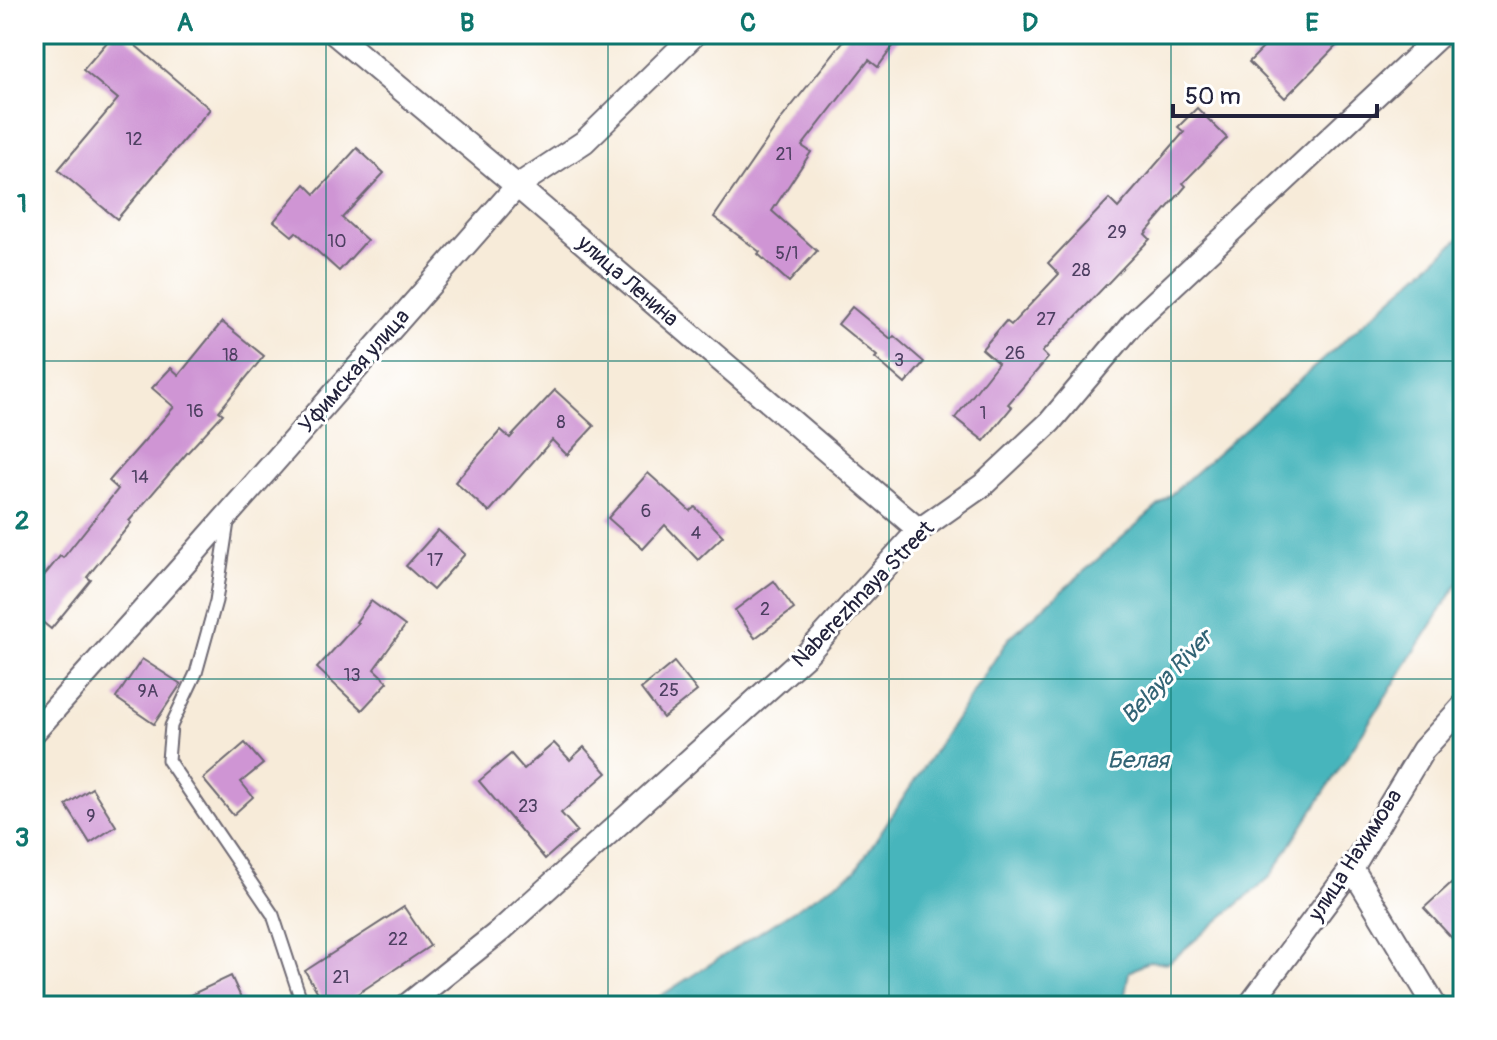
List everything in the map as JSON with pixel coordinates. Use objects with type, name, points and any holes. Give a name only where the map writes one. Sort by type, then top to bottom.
[{"type":"street","name":"улица Ленина","points":[[335,34],[919,530]]},
{"type":"street","name":"Уфимская улица","points":[[34,732],[517,186],[584,142],[695,34]]},
{"type":"street","name":"Naberezhnaya Street","points":[[406,1006],[500,931],[806,655],[919,530],[983,485],[1050,422],[1136,320],[1441,34]]},
{"type":"street","name":"улица Нахимова","points":[[1249,1006],[1352,868],[1423,750],[1463,706]]},
{"type":"street","points":[[1352,868],[1435,1006]]},
{"type":"lane","points":[[229,513],[216,601],[196,673],[171,726],[168,760],[273,915],[303,1006]]},
{"type":"water","name":"Белая","points":[[1463,235],[1463,576],[1270,877],[1168,963],[1149,961],[1129,972],[1123,1006],[645,1006],[855,871],[1009,638]]},
{"type":"building","points":[[114,34],[122,34],[210,109],[117,219],[58,170],[118,99],[83,70]]},
{"type":"building","points":[[849,34],[902,34],[878,67],[869,60],[802,146],[811,152],[772,211],[817,251],[789,282],[758,254],[760,252],[714,217],[782,118]]},
{"type":"building","points":[[1277,34],[1348,34],[1285,98],[1249,62]]},
{"type":"building","points":[[1197,108],[1227,138],[1183,183],[1186,186],[1145,234],[1150,239],[1042,352],[1048,358],[1008,404],[1012,407],[984,441],[955,418],[998,363],[982,349],[1006,321],[1011,325],[1059,274],[1048,263],[1109,199],[1118,208],[1184,132],[1178,127]]},
{"type":"building","points":[[357,148],[384,173],[342,218],[367,240],[339,271],[296,232],[292,236],[274,221],[305,184],[315,194]]},
{"type":"building","points":[[852,307],[891,339],[894,336],[924,362],[905,384],[838,324]]},
{"type":"building","points":[[222,322],[264,356],[219,411],[223,414],[129,521],[131,523],[87,577],[91,580],[51,629],[34,615],[34,588],[60,556],[63,558],[118,489],[109,481],[174,407],[152,388],[171,368],[179,375]]},
{"type":"building","points":[[555,390],[594,426],[567,455],[552,440],[489,512],[455,482],[501,430],[510,438]]},
{"type":"building","points":[[648,473],[690,511],[695,507],[723,536],[698,560],[665,525],[643,549],[608,518]]},
{"type":"building","points":[[438,530],[465,554],[433,590],[406,566]]},
{"type":"building","points":[[774,581],[794,609],[755,638],[735,610]]},
{"type":"building","points":[[371,601],[405,626],[374,669],[388,682],[362,710],[317,668],[358,623]]},
{"type":"building","points":[[142,659],[181,684],[154,724],[116,698]]},
{"type":"building","points":[[674,662],[697,691],[663,718],[641,689]]},
{"type":"building","points":[[245,743],[263,764],[241,782],[253,797],[233,815],[203,779]]},
{"type":"building","points":[[554,743],[570,760],[584,747],[607,773],[561,813],[577,831],[545,859],[479,781],[511,754],[524,769]]},
{"type":"building","points":[[92,788],[116,826],[90,843],[66,805]]},
{"type":"building","points":[[1463,872],[1463,950],[1424,908]]},
{"type":"building","points":[[404,907],[430,946],[339,1006],[326,1006],[305,971]]},
{"type":"building","points":[[231,976],[245,1006],[167,1006]]},
{"type":"water label","name":"Belaya River","points":[[1167,677]]}]
